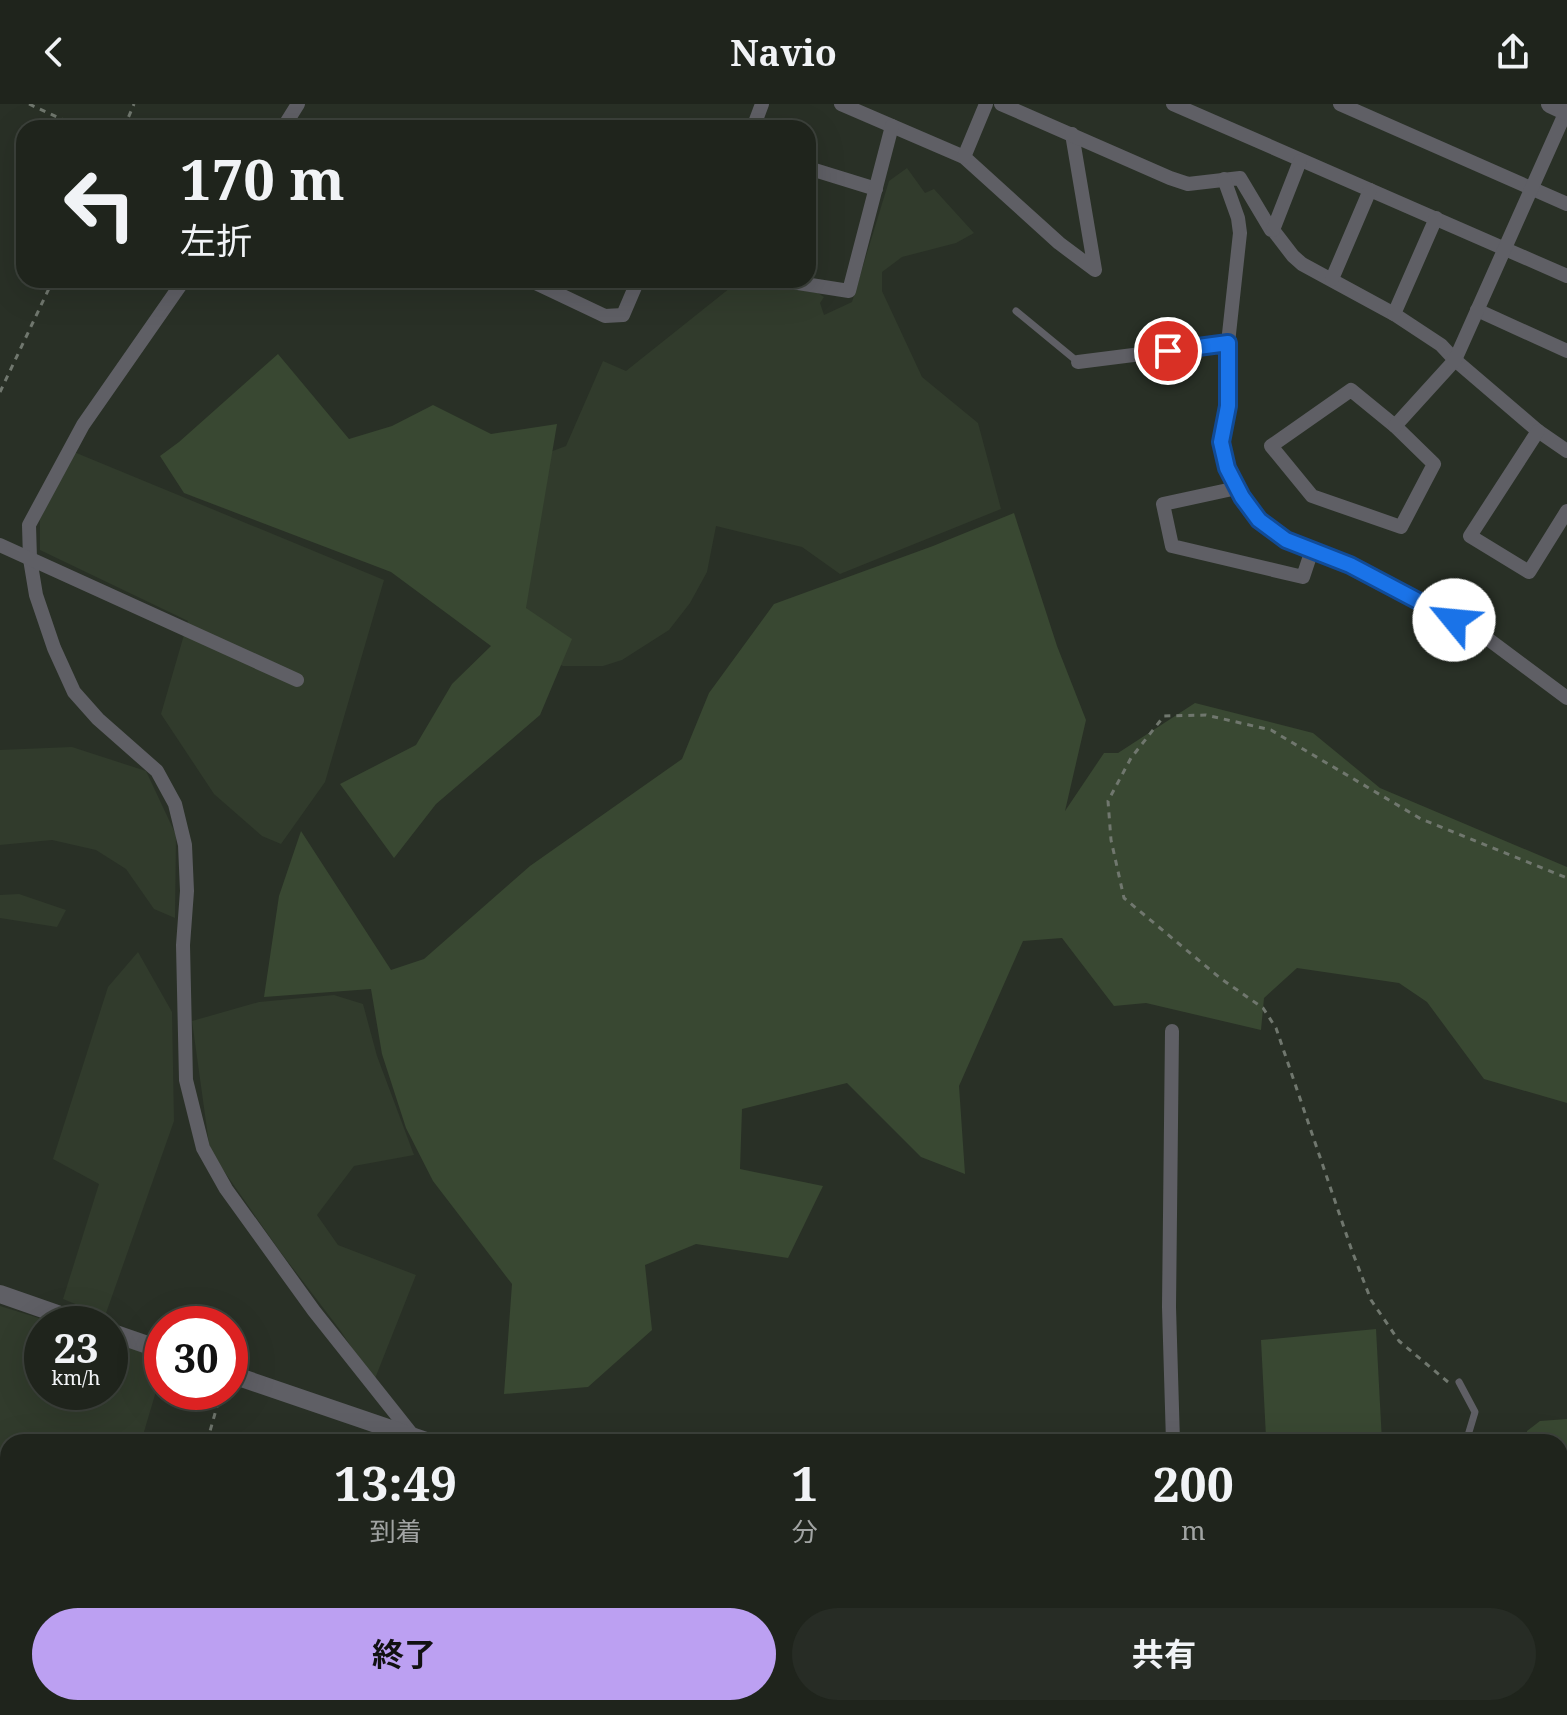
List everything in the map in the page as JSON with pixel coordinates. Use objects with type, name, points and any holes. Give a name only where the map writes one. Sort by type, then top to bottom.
[{"type":"street","points":[[841,104],[964,157],[1059,243],[1095,270],[1072,134]]},
{"type":"street","points":[[964,157],[986,104]]},
{"type":"street","points":[[1001,104],[1188,184],[1240,178],[1271,230],[1302,264],[1394,314],[1441,345],[1538,431],[1567,451]]},
{"type":"street","points":[[1173,104],[1567,276]]},
{"type":"street","points":[[1340,104],[1567,204]]},
{"type":"street","points":[[1395,426],[1455,360],[1567,111],[1550,104]]},
{"type":"street","points":[[816,286],[849,291],[892,126]]},
{"type":"street","points":[[1273,230],[1300,161]]},
{"type":"street","points":[[816,170],[876,189]]},
{"type":"street","points":[[1224,179],[1240,233],[1228,343],[1228,406],[1221,442],[1227,468],[1237,488],[1259,520],[1286,540],[1350,565],[1480,633],[1567,698]]},
{"type":"street","points":[[1332,279],[1370,190]]},
{"type":"street","points":[[1394,314],[1436,218]]},
{"type":"street","points":[[178,288],[83,425],[29,525],[36,595],[54,648],[74,692],[98,719],[157,771],[175,804],[185,845],[187,891],[183,945],[186,1080],[203,1148],[226,1189],[305,1299],[417,1434]]},
{"type":"street","points":[[546,288],[605,316],[613,316],[623,315],[635,288]]},
{"type":"street","points":[[1477,310],[1567,351]]},
{"type":"street","points":[[1078,362],[1228,343]]},
{"type":"street","points":[[1351,390],[1395,426],[1434,464],[1401,527],[1312,496],[1271,446],[1351,390]]},
{"type":"street","points":[[1538,431],[1470,536],[1529,572],[1567,511]]},
{"type":"street","points":[[1237,488],[1163,504],[1172,546],[1303,577],[1312,550]]},
{"type":"street","points":[[0,545],[297,680]]},
{"type":"street","points":[[1172,1031],[1169,1307],[1173,1434]]},
{"type":"street","points":[[0,1294],[34,1306]]},
{"type":"street","points":[[248,1380],[405,1434]]},
{"type":"lane","points":[[1016,311],[1078,362]]},
{"type":"lane","points":[[1459,1382],[1475,1412],[1468,1434]]},
{"type":"path","points":[[29,104],[64,120]]},
{"type":"path","points":[[0,392],[49,288]]},
{"type":"path","points":[[1467,1397],[1399,1341],[1371,1300],[1276,1028],[1263,1008],[1220,978],[1124,898],[1111,840],[1108,801],[1131,758],[1164,716],[1206,715],[1271,730],[1421,819],[1567,878]]},
{"type":"path","points":[[209,1434],[216,1410]]},
{"type":"shaded area","points":[[907,168],[925,193],[934,189],[974,233],[956,243],[902,257],[882,272],[882,291],[922,377],[978,423],[1001,509],[840,574],[802,547],[716,526],[707,572],[690,603],[669,630],[622,660],[603,666],[563,666],[530,651],[514,476],[542,455],[566,446],[603,361],[626,371],[730,288],[788,288],[818,293],[824,297],[820,303],[824,315],[852,302],[889,181]]},
{"type":"shaded area","points":[[278,354],[349,439],[392,426],[433,405],[491,434],[557,424],[526,608],[572,639],[540,715],[436,804],[394,858],[340,784],[416,745],[452,684],[491,646],[391,572],[184,493],[160,456]]},
{"type":"shaded area","points":[[74,452],[384,580],[325,782],[281,844],[262,836],[214,794],[161,714],[188,621],[40,550],[40,519]]},
{"type":"shaded area","points":[[1014,513],[1057,646],[1086,720],[1065,811],[1104,753],[1118,753],[1195,703],[1313,733],[1380,788],[1567,867],[1567,1103],[1484,1079],[1427,1002],[1399,983],[1297,968],[1264,998],[1261,1030],[1146,1003],[1114,1006],[1062,938],[1023,941],[959,1086],[965,1174],[921,1157],[847,1083],[742,1109],[740,1169],[823,1186],[788,1258],[696,1244],[645,1265],[652,1330],[588,1387],[504,1394],[512,1284],[433,1181],[406,1128],[382,1054],[371,989],[264,997],[279,896],[301,831],[391,970],[424,959],[530,866],[682,759],[709,693],[774,604]]},
{"type":"shaded area","points":[[72,747],[146,771],[176,835],[175,918],[154,909],[126,869],[96,850],[52,840],[0,845],[0,750]]},
{"type":"shaded area","points":[[19,894],[66,910],[57,927],[0,918],[0,895]]},
{"type":"shaded area","points":[[138,952],[172,1012],[174,1121],[109,1306],[80,1306],[63,1299],[99,1184],[53,1159],[108,987]]},
{"type":"shaded area","points":[[334,995],[363,1004],[377,1056],[414,1155],[354,1166],[317,1215],[338,1245],[416,1275],[374,1381],[210,1151],[192,1021],[259,1002]]},
{"type":"shaded area","points":[[0,1306],[24,1313],[24,1410],[128,1410],[128,1347],[144,1351],[144,1410],[150,1410],[143,1434],[0,1434]]},
{"type":"shaded area","points":[[1376,1329],[1382,1434],[1266,1434],[1261,1340]]},
{"type":"shaded area","points":[[1567,1419],[1567,1434],[1527,1434],[1540,1421]]},
{"type":"route","points":[[1168,351],[1228,343],[1228,406],[1221,442],[1227,468],[1242,497],[1259,520],[1286,540],[1350,565],[1454,620]]}]
